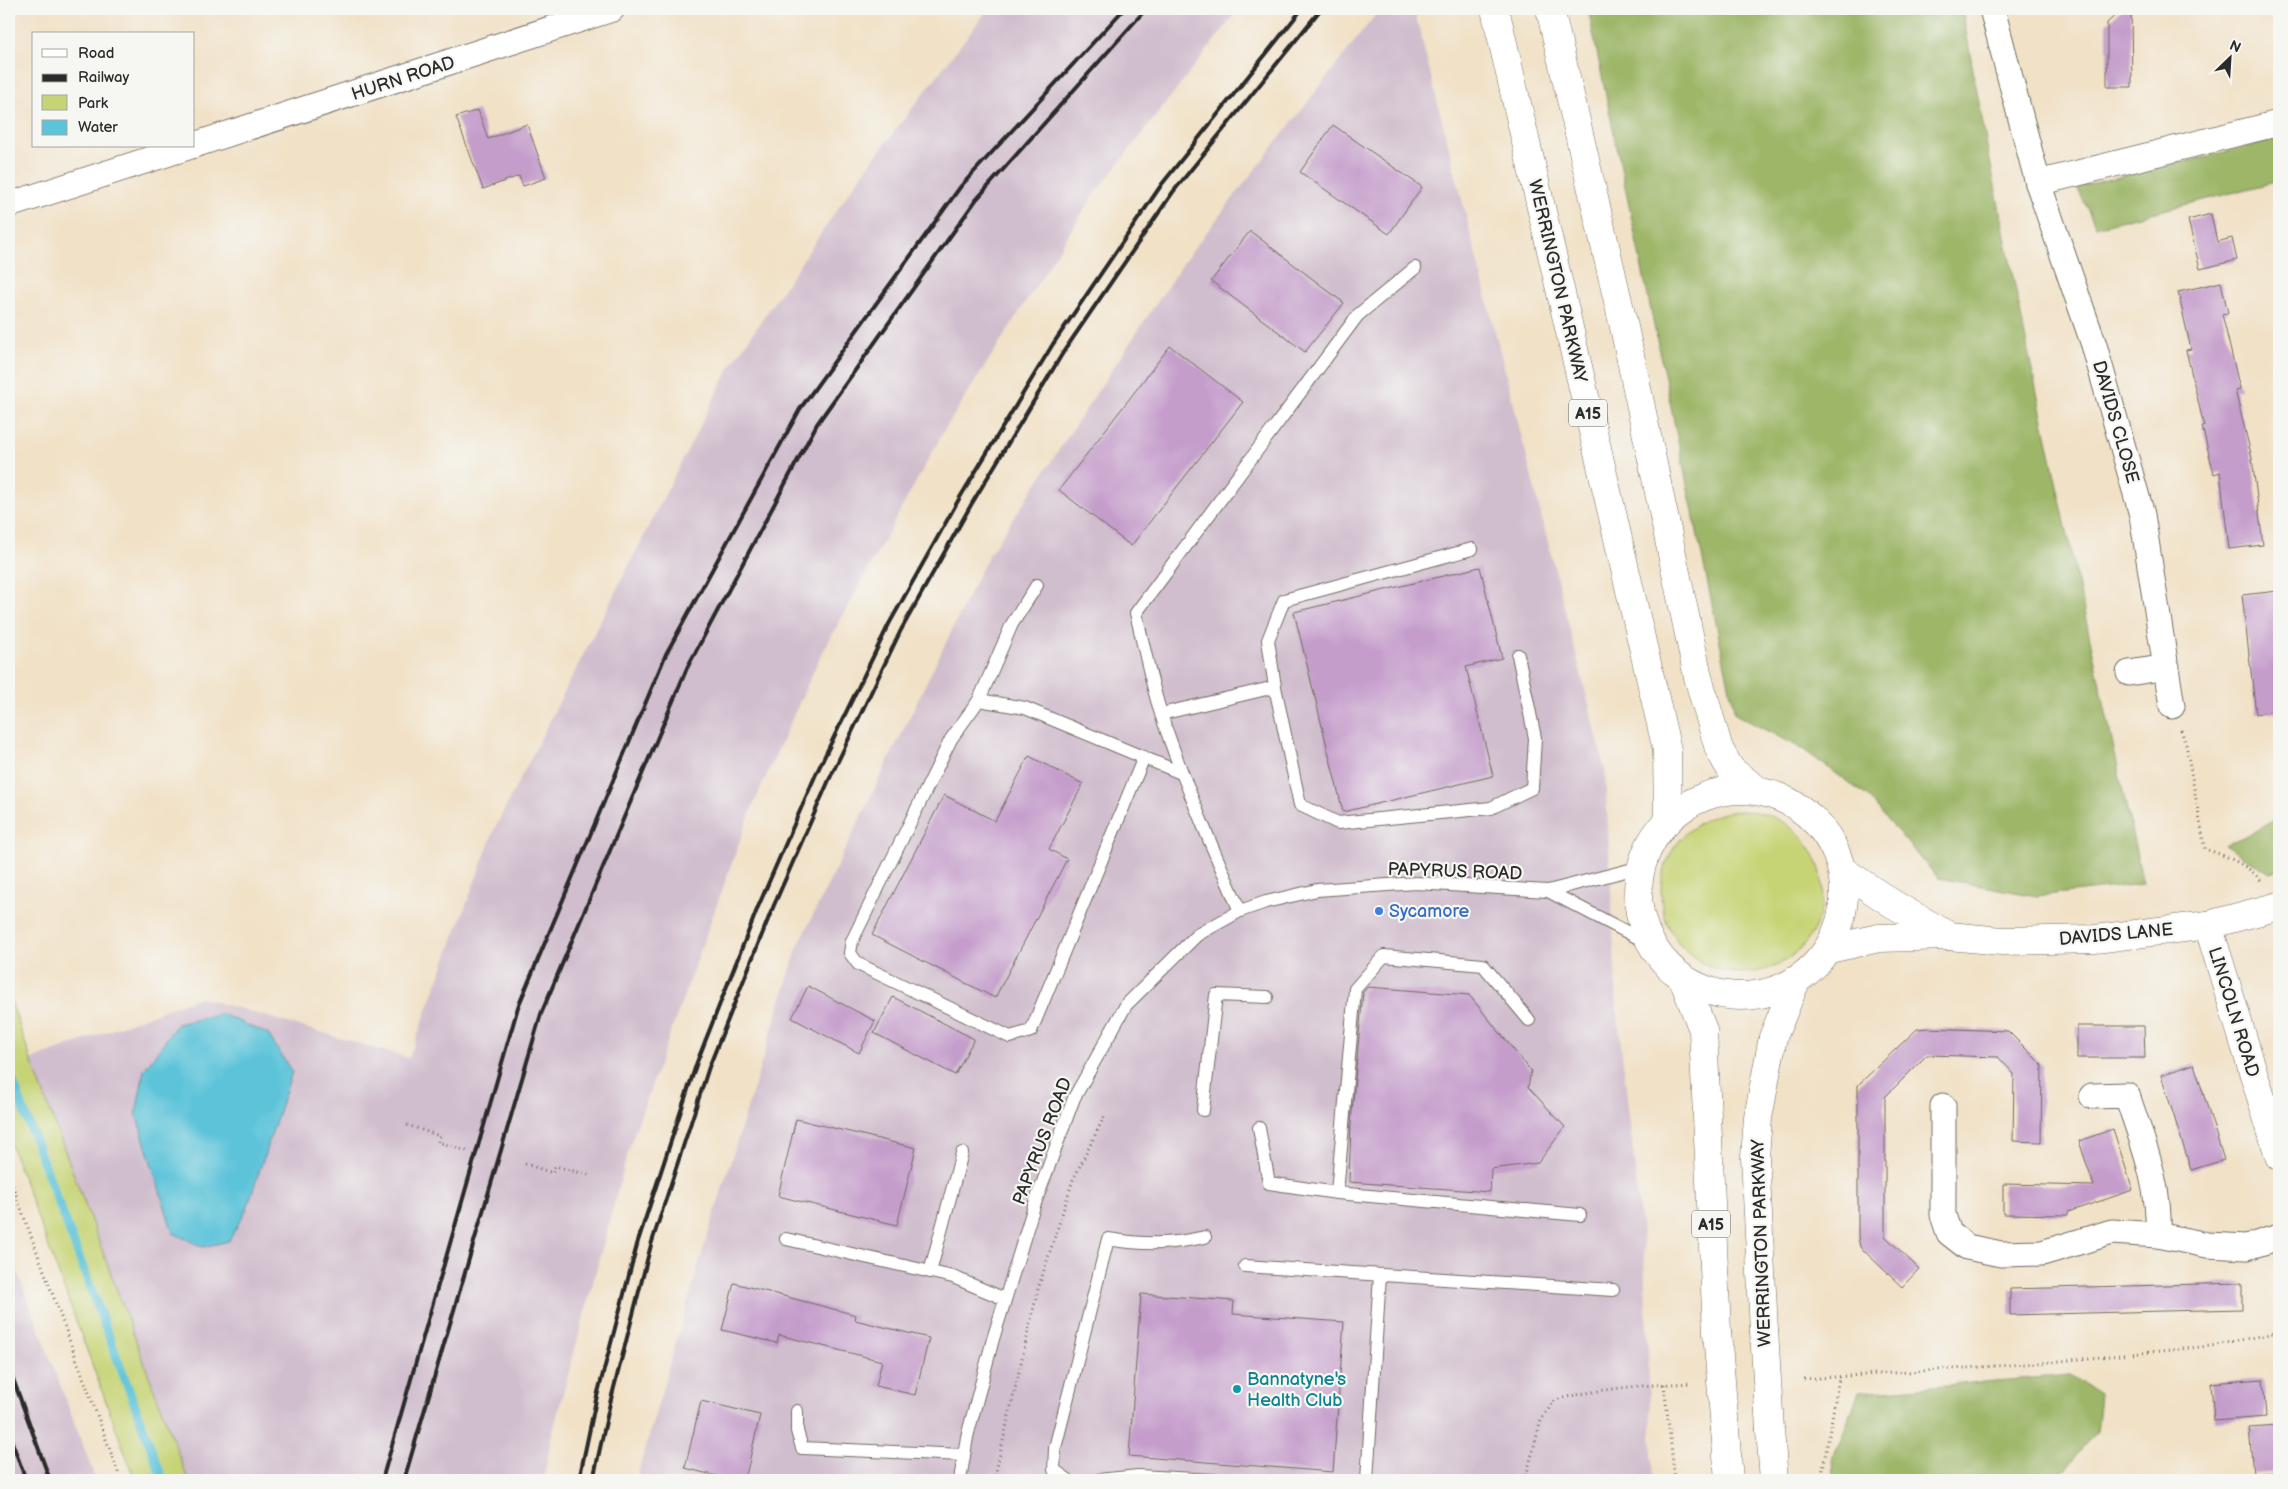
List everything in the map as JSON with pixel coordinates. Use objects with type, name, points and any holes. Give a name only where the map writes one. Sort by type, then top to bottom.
[{"type":"main road","name":"WERRINGTON PARKWAY","points":[[1495,9],[1667,750],[1668,818]]},
{"type":"main road","points":[[1550,9],[1624,327],[1698,677],[1719,749],[1731,770],[1759,791]]},
{"type":"main road","points":[[1735,789],[1759,791],[1788,800],[1813,818],[1831,842],[1842,870],[1845,897],[1840,924],[1829,949],[1814,967],[1796,981],[1768,993],[1739,997],[1709,992],[1683,979],[1665,963],[1650,944],[1640,919],[1637,893],[1640,866],[1647,849],[1668,818],[1688,804],[1710,794],[1735,789]]},
{"type":"main road","name":"DAVIDS LANE","points":[[1842,870],[1893,904],[1949,936]]},
{"type":"main road","name":"DAVIDS LANE","points":[[1829,949],[1879,938],[1949,936],[2002,941],[2095,939],[2208,925],[2272,895]]},
{"type":"main road","name":"LINCOLN ROAD","points":[[2208,925],[2279,1156]]},
{"type":"main road","name":"A15","points":[[1683,979],[1703,1030],[1717,1332],[1729,1480]]},
{"type":"main road","name":"WERRINGTON PARKWAY","points":[[1774,1480],[1755,1157],[1758,1118],[1773,1037],[1796,981]]},
{"type":"street","name":"HURN ROAD","points":[[195,145],[612,9]]},
{"type":"street","name":"DAVIDS CLOSE","points":[[1992,9],[2038,183],[2094,345],[2142,516],[2172,706]]},
{"type":"street","points":[[2038,183],[2279,123]]},
{"type":"street","name":"HURN ROAD","points":[[9,205],[186,148]]},
{"type":"street","points":[[2129,673],[2167,667]]},
{"type":"street","points":[[2092,1096],[2127,1095],[2152,1176],[2160,1210],[2158,1235]]},
{"type":"street","points":[[1943,1106],[1943,1214],[1950,1233],[1967,1247],[2001,1254],[2042,1253],[2112,1232],[2158,1235],[2207,1244],[2247,1246],[2279,1237]]},
{"type":"lane","points":[[1240,911],[1191,801],[1161,714],[1136,613],[1358,315],[1415,268]]},
{"type":"lane","points":[[1472,549],[1284,600],[1268,640],[1275,686],[1300,804],[1338,823],[1491,808],[1532,788],[1535,738],[1518,655]]},
{"type":"lane","points":[[1036,585],[1012,624],[979,700],[951,739],[852,941],[850,953],[858,964],[1010,1037],[1031,1031],[1144,757]]},
{"type":"lane","points":[[1161,714],[1275,686]]},
{"type":"lane","points":[[979,700],[1025,708],[1182,773]]},
{"type":"lane","name":"PAPYRUS ROAD","points":[[960,1480],[964,1455],[993,1339],[1034,1206],[1074,1098],[1126,1005],[1196,935],[1240,911],[1266,902],[1317,890],[1406,884],[1548,891],[1640,866]]},
{"type":"lane","name":"PAPYRUS ROAD","points":[[1548,891],[1650,944]]},
{"type":"lane","points":[[1337,1193],[1355,989],[1384,956],[1483,965],[1529,1020]]},
{"type":"lane","points":[[1203,1110],[1216,995],[1267,997]]},
{"type":"lane","points":[[1259,1128],[1269,1183],[1337,1193],[1580,1215]]},
{"type":"lane","points":[[930,1272],[962,1153]]},
{"type":"lane","points":[[1068,1480],[1054,1470],[1055,1448],[1108,1239],[1143,1244],[1178,1243],[1205,1237]]},
{"type":"lane","points":[[786,1238],[953,1277],[1005,1299]]},
{"type":"lane","points":[[1245,1266],[1613,1290]]},
{"type":"lane","points":[[1367,1480],[1380,1276]]},
{"type":"lane","points":[[796,1411],[796,1431],[802,1448],[964,1455]]},
{"type":"lane","points":[[1098,1480],[1138,1476],[1214,1480]]},
{"type":"path","points":[[2172,706],[2186,744],[2205,849],[2227,857],[2254,871],[2272,895]]},
{"type":"path","points":[[994,1480],[1038,1289],[1073,1180],[1105,1115]]},
{"type":"path","points":[[407,1125],[440,1136],[438,1142],[467,1151]]},
{"type":"path","points":[[525,1164],[553,1172],[555,1166],[589,1175]]},
{"type":"path","points":[[9,1176],[121,1480]]},
{"type":"path","points":[[1804,1379],[2040,1364],[2202,1347],[2279,1332]]},
{"type":"path","points":[[1821,1480],[1839,1378]]},
{"type":"path","points":[[1525,1480],[1541,1420],[1555,1400],[1587,1393],[1664,1384],[1692,1383]]},
{"type":"path","points":[[1664,1384],[1675,1480]]},
{"type":"shaded area","points":[[988,9],[1239,9],[1091,199],[945,429],[819,659],[751,810],[630,1145],[550,1442],[544,1480],[188,1480],[31,1060],[199,997],[409,1058],[494,830],[730,367],[856,182]]},
{"type":"shaded area","points":[[1380,9],[1414,9],[1605,769],[1617,1008],[1644,1252],[1653,1480],[636,1480],[700,1260],[798,946],[987,558],[1185,260]]},
{"type":"shaded area","points":[[9,1249],[96,1480],[9,1480]]},
{"type":"green space","points":[[1588,9],[1962,9],[2029,356],[2143,884],[2037,896],[1938,878],[1867,796],[1804,750],[1735,714]]},
{"type":"green space","points":[[2279,139],[2279,181],[2096,227],[2077,187]]},
{"type":"green space","points":[[1734,811],[1750,811],[1773,817],[1793,829],[1805,841],[1817,861],[1823,884],[1823,900],[1817,923],[1805,943],[1793,955],[1773,967],[1750,973],[1734,973],[1711,967],[1691,955],[1679,943],[1667,923],[1661,900],[1661,884],[1667,861],[1679,841],[1691,829],[1711,817]]},
{"type":"green space","points":[[2279,817],[2279,870],[2270,873],[2224,845],[2257,831]]},
{"type":"green space","points":[[9,995],[31,1060],[188,1480],[135,1480],[9,1140]]},
{"type":"green space","points":[[2070,1375],[2100,1394],[2096,1433],[2064,1470],[1957,1480],[1834,1480],[1833,1459],[1859,1392]]},
{"type":"water","points":[[222,1014],[268,1034],[292,1072],[247,1208],[229,1241],[203,1247],[173,1233],[136,1114],[144,1070],[177,1024]]},
{"type":"building","points":[[2122,9],[2131,9],[2132,87],[2107,87],[2107,23]]},
{"type":"building","points":[[478,110],[488,139],[527,124],[546,178],[523,186],[519,176],[483,189],[456,117]]},
{"type":"building","points":[[1333,125],[1422,187],[1389,234],[1300,172]]},
{"type":"building","points":[[2211,214],[2217,242],[2232,238],[2237,260],[2200,269],[2188,220]]},
{"type":"building","points":[[1250,231],[1344,303],[1305,352],[1211,281]]},
{"type":"building","points":[[2221,282],[2228,313],[2222,314],[2240,389],[2235,390],[2252,458],[2263,545],[2229,549],[2220,472],[2214,474],[2202,426],[2204,426],[2186,350],[2191,349],[2178,292]]},
{"type":"building","points":[[1170,346],[1243,402],[1131,546],[1059,490]]},
{"type":"building","points":[[1480,567],[1502,658],[1466,667],[1493,776],[1343,812],[1294,612]]},
{"type":"building","points":[[2278,591],[2279,711],[2256,714],[2242,595]]},
{"type":"building","points":[[1029,756],[1083,784],[1049,849],[1067,859],[995,998],[872,935],[944,795],[995,821]]},
{"type":"building","points":[[808,986],[875,1021],[859,1053],[792,1018]]},
{"type":"building","points":[[1368,987],[1469,995],[1531,1071],[1528,1087],[1565,1127],[1538,1163],[1491,1169],[1490,1192],[1349,1182],[1351,1124],[1363,992]]},
{"type":"building","points":[[893,997],[974,1039],[955,1075],[874,1033]]},
{"type":"building","points":[[2077,1026],[2144,1026],[2145,1058],[2077,1058]]},
{"type":"building","points":[[1917,1029],[2008,1031],[2042,1065],[2041,1142],[2013,1141],[2014,1074],[1998,1057],[1927,1055],[1885,1097],[1885,1236],[1919,1269],[1902,1287],[1860,1247],[1858,1236],[1858,1085]]},
{"type":"building","points":[[2194,1064],[2224,1160],[2191,1170],[2161,1075]]},
{"type":"building","points":[[796,1119],[916,1148],[897,1225],[778,1196]]},
{"type":"building","points":[[2113,1129],[2133,1190],[2068,1212],[2068,1215],[2003,1214],[2003,1184],[2094,1186],[2079,1141]]},
{"type":"building","points":[[734,1283],[856,1315],[855,1320],[929,1338],[915,1395],[876,1386],[882,1361],[779,1335],[777,1343],[722,1330]]},
{"type":"building","points":[[2242,1283],[2242,1309],[2010,1315],[2010,1289]]},
{"type":"building","name":"Bannatyne's Health Club","points":[[1141,1294],[1234,1301],[1233,1314],[1344,1322],[1333,1472],[1129,1456]]},
{"type":"building","points":[[2263,1379],[2266,1417],[2214,1421],[2211,1383]]},
{"type":"building","points":[[701,1401],[760,1415],[745,1480],[733,1480],[685,1468]]},
{"type":"building","points":[[2279,1426],[2279,1471],[2253,1473],[2249,1428]]},
{"type":"waterway","points":[[9,1071],[163,1480]]},
{"type":"railway","points":[[382,1480],[518,1007],[666,654],[800,409],[961,186],[1124,9]]},
{"type":"railway","points":[[404,1480],[541,1014],[687,668],[817,424],[976,200],[1146,9]]},
{"type":"railway","points":[[579,1480],[596,1400],[638,1241],[697,1062],[758,907],[816,774],[889,624],[959,499],[1053,344],[1162,184],[1302,9]]},
{"type":"railway","points":[[593,1480],[610,1403],[651,1245],[709,1067],[771,912],[829,780],[901,630],[971,505],[1064,351],[1173,192],[1321,9]]},
{"type":"railway","points":[[9,1368],[50,1480]]},
{"type":"railway","points":[[9,1434],[26,1480]]},
{"type":"place","name":"Sycamore","points":[[1379,911]]},
{"type":"place","name":"Bannatyne's Health Club","points":[[1237,1389]]}]
